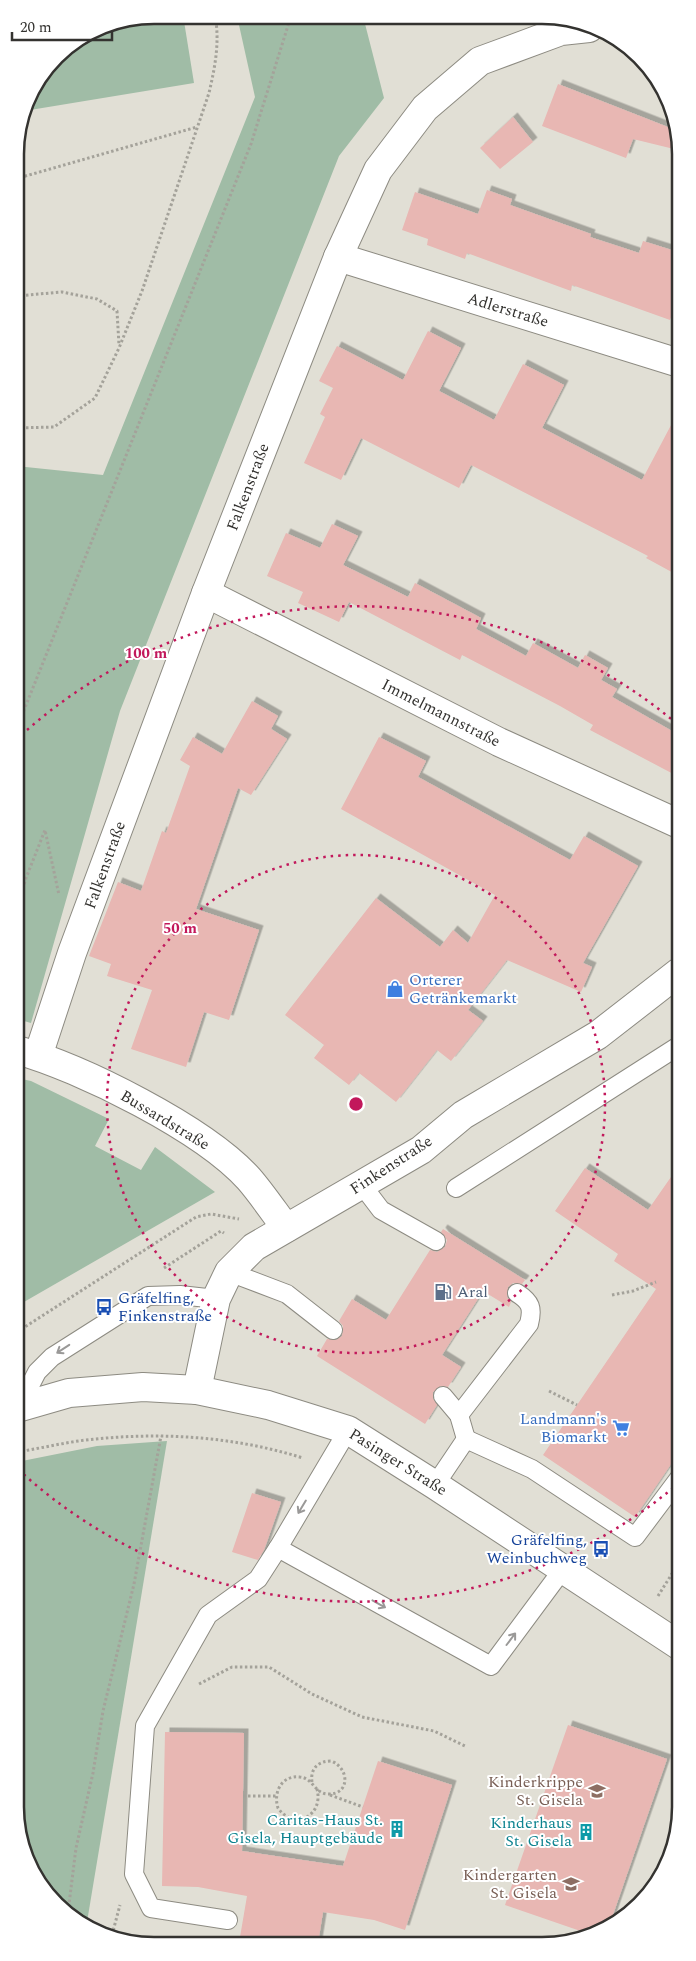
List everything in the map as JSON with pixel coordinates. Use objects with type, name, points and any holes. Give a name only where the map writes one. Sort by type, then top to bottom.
[{"type":"street","name":"Falkenstraße","points":[[27,1053],[72,953],[206,593],[338,257],[378,170],[425,108],[480,61],[561,31],[578,29]]},
{"type":"street","name":"Adlerstraße","points":[[338,257],[672,361]]},
{"type":"street","name":"Immelmannstraße","points":[[206,593],[499,742],[672,821]]},
{"type":"street","name":"Finkenstraße","points":[[197,1390],[216,1300],[230,1272],[254,1247],[421,1150],[462,1115],[598,1035],[672,978]]},
{"type":"street","name":"Bussardstraße","points":[[27,1053],[129,1097],[202,1139],[248,1178],[286,1228]]},
{"type":"street","name":"Pasinger Straße","points":[[24,1405],[69,1393],[143,1387],[197,1390],[268,1405],[348,1430],[672,1640]]},
{"type":"lane","points":[[456,1188],[672,1050]]},
{"type":"lane","points":[[362,1185],[381,1210],[436,1241]]},
{"type":"lane","points":[[230,1272],[287,1294],[333,1330]]},
{"type":"lane","points":[[459,1415],[529,1324],[532,1310],[528,1300],[517,1293]]},
{"type":"lane","points":[[24,1396],[37,1372],[52,1357],[148,1296],[180,1295],[216,1300]]},
{"type":"lane","points":[[443,1396],[459,1415],[466,1439]]},
{"type":"lane","points":[[228,1920],[151,1908],[134,1874],[145,1726],[208,1615],[258,1579],[348,1430]]},
{"type":"lane","points":[[466,1439],[532,1468],[635,1537],[672,1488]]},
{"type":"lane","points":[[435,1485],[466,1439]]},
{"type":"lane","points":[[278,1548],[491,1666],[563,1569]]},
{"type":"path","points":[[24,428],[54,426],[96,398],[142,291],[209,93],[216,63],[218,32],[217,24]]},
{"type":"path","points":[[24,710],[251,144],[288,24]]},
{"type":"path","points":[[24,176],[198,127]]},
{"type":"path","points":[[24,295],[62,292],[97,298],[117,311],[119,348]]},
{"type":"path","points":[[24,890],[45,830],[60,898]]},
{"type":"path","points":[[24,1328],[196,1217],[211,1214]]},
{"type":"path","points":[[612,1294],[633,1291],[656,1282]]},
{"type":"path","points":[[549,1391],[577,1405]]},
{"type":"path","points":[[69,1905],[76,1848],[93,1773],[102,1711],[134,1584],[161,1436]]},
{"type":"path","points":[[24,1451],[96,1439],[161,1436],[207,1438],[266,1446],[327,1465]]},
{"type":"path","points":[[643,1620],[672,1574]]},
{"type":"path","points":[[156,1706],[232,1667],[269,1667],[312,1694],[362,1717],[434,1731],[467,1747]]},
{"type":"path","points":[[312,1782],[298,1777],[291,1778],[279,1787],[276,1796],[278,1808],[282,1814],[288,1818],[303,1819],[315,1811],[319,1797],[312,1782],[313,1771],[320,1762],[331,1761],[341,1766],[345,1776],[342,1787],[333,1794],[328,1794]]},
{"type":"path","points":[[317,1790],[363,1807]]},
{"type":"path","points":[[243,1796],[276,1796]]},
{"type":"green space","points":[[184,24],[194,83],[32,110],[37,96],[51,74],[68,56],[89,41],[128,26]]},
{"type":"green space","points":[[239,24],[365,24],[384,98],[339,156],[120,711],[31,1023],[24,1021],[24,467],[103,475],[255,97]]},
{"type":"green space","points":[[24,1080],[31,1081],[109,1119],[95,1146],[141,1170],[155,1147],[215,1192],[24,1302]]},
{"type":"green space","points":[[167,1441],[87,1919],[74,1910],[51,1887],[37,1865],[26,1833],[24,1808],[24,1461],[97,1446]]},
{"type":"building","points":[[558,84],[670,128],[672,148],[633,139],[626,158],[542,126]]},
{"type":"building","points":[[513,117],[533,142],[500,169],[480,148]]},
{"type":"building","points":[[487,190],[512,199],[510,205],[591,234],[590,237],[639,253],[643,241],[672,250],[672,314],[670,320],[572,285],[571,291],[467,253],[465,259],[427,245],[428,239],[402,230],[415,192],[478,214]]},
{"type":"building","points":[[428,331],[461,348],[439,391],[494,420],[523,364],[564,385],[542,428],[642,480],[672,423],[672,572],[646,558],[648,556],[471,465],[459,488],[361,438],[341,480],[304,463],[325,417],[320,414],[333,388],[319,381],[337,346],[403,380]]},
{"type":"building","points":[[332,524],[358,536],[343,565],[408,597],[415,583],[481,618],[476,629],[526,656],[533,643],[578,668],[585,655],[608,668],[601,680],[617,689],[612,697],[672,731],[672,773],[590,730],[593,725],[560,706],[462,655],[460,660],[349,602],[339,622],[298,603],[303,592],[267,576],[286,533],[320,548]]},
{"type":"building","points":[[252,701],[278,716],[271,729],[287,739],[251,795],[238,788],[196,909],[259,930],[229,1020],[204,1012],[186,1067],[131,1049],[152,990],[107,976],[111,964],[89,956],[118,882],[141,891],[162,831],[166,833],[190,766],[180,760],[193,737],[222,754]]},
{"type":"building","points":[[379,737],[426,761],[418,777],[570,860],[584,836],[638,866],[583,963],[592,967],[581,992],[507,960],[468,1010],[483,1021],[451,1061],[437,1050],[396,1102],[359,1073],[349,1085],[314,1058],[324,1045],[285,1015],[376,898],[440,947],[453,930],[468,943],[495,895],[341,809]]},
{"type":"building","name":"Landmann's Biomarkt","points":[[585,1168],[648,1210],[672,1176],[672,1463],[635,1517],[543,1455],[656,1289],[614,1261],[618,1254],[555,1211]]},
{"type":"building","points":[[443,1229],[525,1280],[522,1284],[513,1283],[508,1287],[507,1297],[511,1302],[509,1307],[483,1291],[442,1355],[461,1367],[448,1387],[441,1386],[433,1392],[433,1398],[437,1405],[425,1424],[317,1356],[327,1339],[336,1340],[342,1336],[343,1326],[339,1321],[352,1299],[386,1320],[430,1250],[437,1252],[445,1247],[447,1240],[441,1232]]},
{"type":"building","points":[[252,1493],[281,1502],[264,1550],[258,1560],[232,1552]]},
{"type":"building","name":"Kinderhaus St. Gisela","points":[[568,1725],[667,1759],[612,1916],[600,1924],[581,1931],[505,1905]]},
{"type":"building","name":"Caritas-Haus St. Gisela, Hauptgebäude","points":[[165,1732],[244,1733],[242,1851],[343,1866],[378,1761],[452,1785],[405,1930],[374,1920],[323,1912],[319,1937],[240,1937],[247,1896],[198,1887],[162,1886]]},
{"type":"place","name":"Orterer Getränkemarkt","points":[[395,989]]},
{"type":"place","name":"Aral","points":[[443,1292]]},
{"type":"place","name":"Gräfelfing, Finkenstraße","points":[[104,1307]]},
{"type":"place","name":"Landmann's Biomarkt","points":[[621,1428]]},
{"type":"place","name":"Gräfelfing, Weinbuchweg","points":[[601,1549]]},
{"type":"place","name":"Kinderkrippe St. Gisela","points":[[597,1791]]},
{"type":"place","name":"Caritas-Haus St. Gisela, Hauptgebäude","points":[[397,1829]]},
{"type":"place","name":"Kinderhaus St. Gisela","points":[[586,1832]]},
{"type":"place","name":"Kindergarten St. Gisela","points":[[571,1884]]}]
